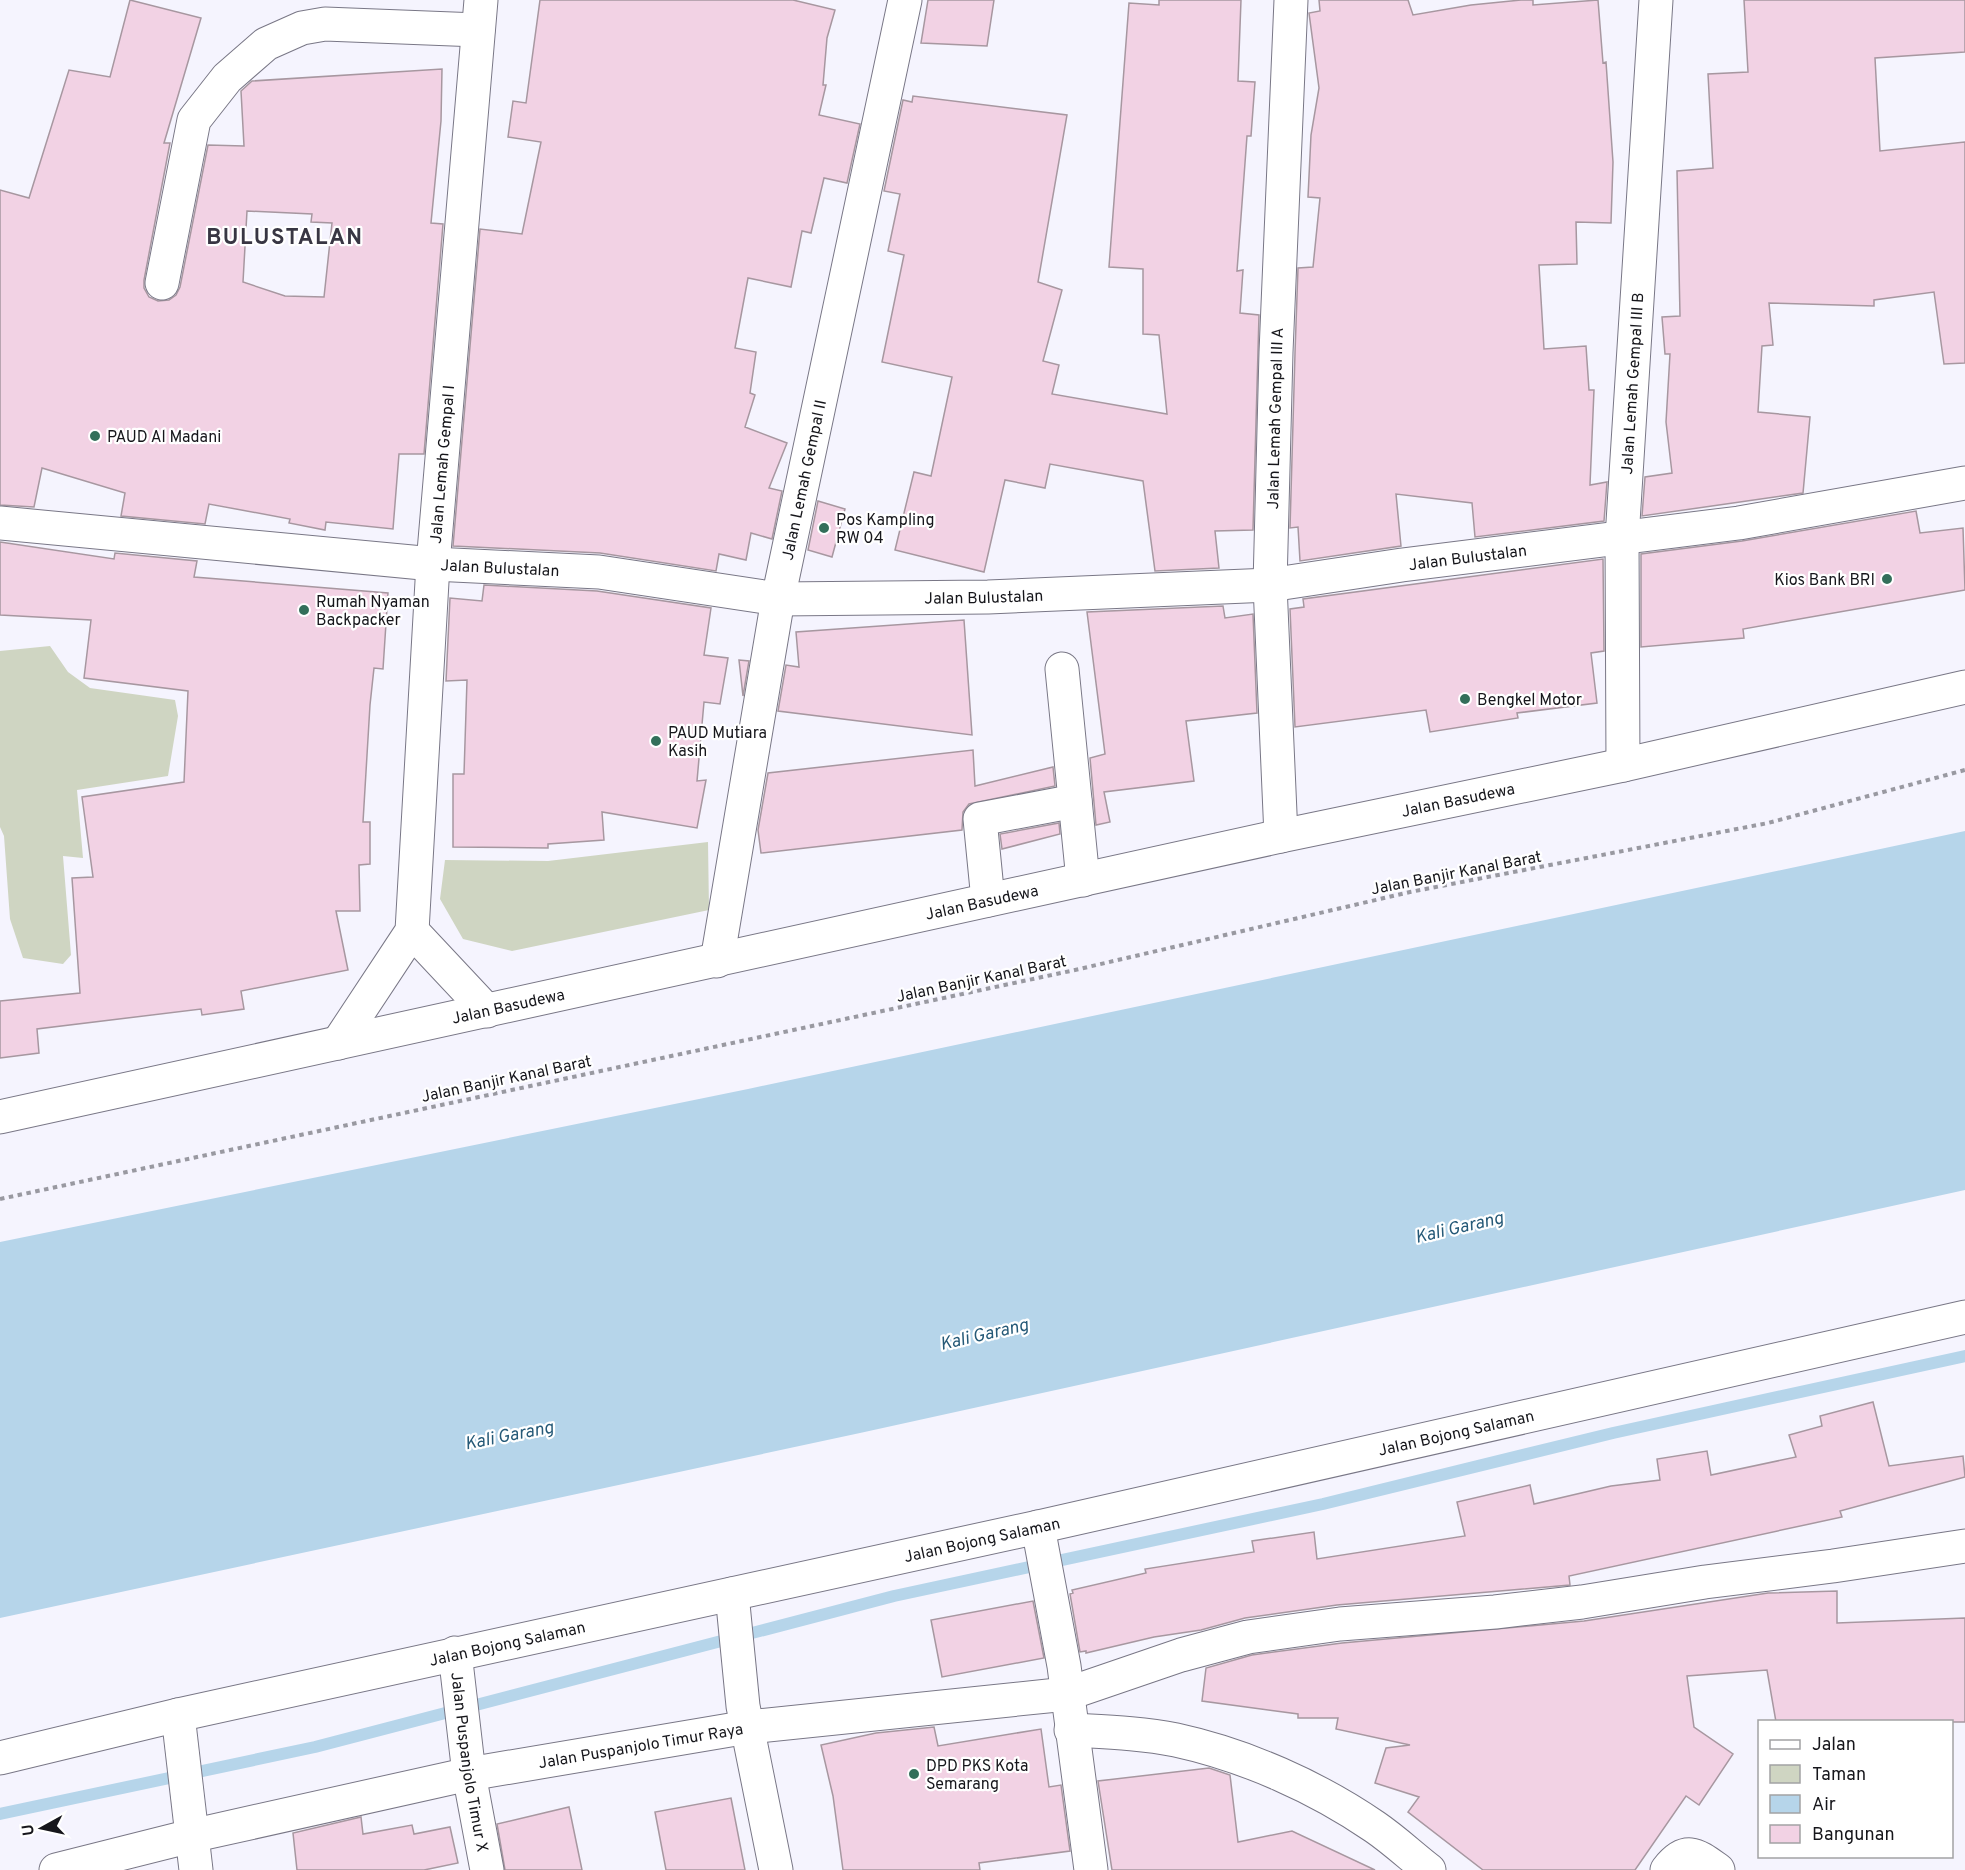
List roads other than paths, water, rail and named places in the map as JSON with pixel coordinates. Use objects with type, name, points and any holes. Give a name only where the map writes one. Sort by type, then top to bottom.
[{"type":"street","name":"Jalan Lemah Gempal II","points":[[717,961],[778,599],[905,0]]},
{"type":"street","name":"Jalan Lemah Gempal III A","points":[[1281,836],[1270,585],[1276,352],[1291,0]]},
{"type":"street","name":"Jalan Lemah Gempal III B","points":[[1623,765],[1622,538],[1656,0]]},
{"type":"street","points":[[162,283],[194,120],[227,78],[257,51],[293,32],[325,24],[480,15]]},
{"type":"street","name":"Jalan Lemah Gempal I","points":[[412,931],[433,564],[480,15]]},
{"type":"street","name":"Jalan Bulustalan","points":[[0,523],[433,564],[599,572],[778,599],[988,597],[1270,585],[1402,565],[1739,523],[1965,483]]},
{"type":"street","points":[[1062,669],[1083,880]]},
{"type":"street","name":"Jalan Basudewa","points":[[0,1117],[1281,836],[1623,765],[1965,687]]},
{"type":"street","points":[[988,900],[980,819],[1075,801]]},
{"type":"street","points":[[338,1043],[412,931],[487,1011]]},
{"type":"street","name":"Jalan Bojong Salaman","points":[[0,1758],[178,1714],[732,1594],[1040,1537],[1965,1317]]},
{"type":"street","points":[[1040,1537],[1065,1680],[1090,1870]]},
{"type":"street","name":"Jalan Puspanjolo Timur Raya","points":[[56,1870],[191,1828],[745,1717],[1065,1680],[1248,1637],[1351,1623],[1495,1612],[1582,1602],[1705,1582],[1965,1546]]},
{"type":"street","points":[[732,1594],[745,1717],[776,1870]]},
{"type":"street","name":"Jalan Puspanjolo Timur X","points":[[455,1653],[469,1774],[487,1870]]},
{"type":"street","points":[[178,1714],[196,1870]]},
{"type":"street","points":[[1071,1730],[1176,1740],[1236,1758],[1327,1799],[1376,1828],[1429,1870]]},
{"type":"street","points":[[1667,1870],[1676,1859],[1688,1853],[1698,1856],[1718,1870]]},
{"type":"water","name":"Kali Garang","points":[[1965,831],[1965,1190],[860,1433],[0,1618],[0,1242],[748,1089]]},
{"type":"waterway","points":[[0,1814],[315,1747],[894,1596],[1323,1504],[1613,1433],[1965,1356]]},
{"type":"place","name":"PAUD Al Madani","points":[[95,436]]},
{"type":"place","name":"Pos Kampling RW 04","points":[[824,528]]},
{"type":"place","name":"Kios Bank BRI","points":[[1887,579]]},
{"type":"place","name":"Rumah Nyaman Backpacker","points":[[304,610]]},
{"type":"place","name":"Bengkel Motor","points":[[1465,699]]},
{"type":"place","name":"PAUD Mutiara Kasih","points":[[656,741]]},
{"type":"place","name":"DPD PKS Kota Semarang","points":[[914,1774]]},
{"type":"district","name":"BULUSTALAN","points":[[285,236]]}]
